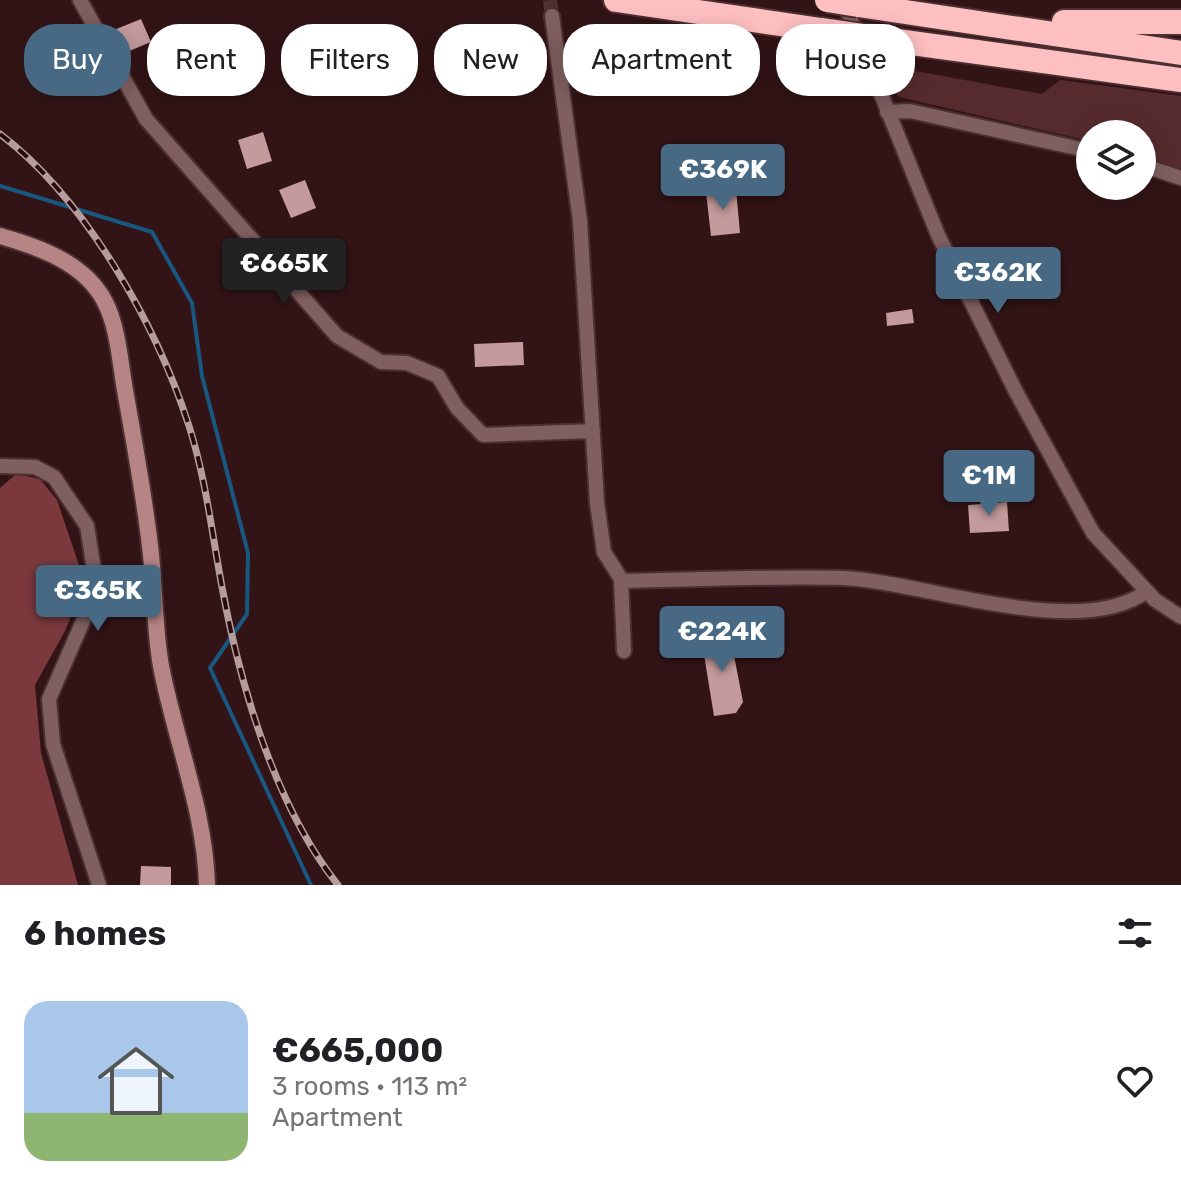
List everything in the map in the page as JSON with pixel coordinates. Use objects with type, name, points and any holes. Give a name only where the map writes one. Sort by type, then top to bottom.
[{"type":"highway","points":[[616,0],[1181,80]]},
{"type":"highway","points":[[827,0],[1081,24],[1181,22]]},
{"type":"highway","points":[[851,2],[1181,53]]},
{"type":"main road","points":[[0,236],[50,253],[83,274],[105,302],[114,331],[143,493],[161,663],[172,722],[196,805],[206,859],[207,885]]},
{"type":"street","points":[[80,0],[146,119],[337,336],[381,362],[407,363],[438,376],[457,408],[483,435],[593,431]]},
{"type":"street","points":[[851,2],[887,112],[938,235],[1022,403],[1093,533],[1147,591],[1181,617]]},
{"type":"street","points":[[552,16],[580,221],[604,552],[621,581],[624,651]]},
{"type":"street","points":[[887,112],[910,111],[1076,148]]},
{"type":"street","points":[[1156,170],[1181,178]]},
{"type":"street","points":[[0,466],[35,467],[54,477],[87,526],[97,589],[49,699],[53,744],[99,885]]},
{"type":"street","points":[[621,581],[845,578],[974,602],[1067,609],[1129,605],[1147,591]]},
{"type":"shaded area","points":[[915,71],[1042,94],[1060,80],[1181,96],[1181,169],[1156,161],[1156,120],[1076,120],[1076,138],[899,97],[915,96]]},
{"type":"shaded area","points":[[16,474],[40,479],[57,500],[85,583],[65,631],[35,685],[41,753],[78,885],[0,885],[0,488]]},
{"type":"building","points":[[141,19],[147,33],[147,44],[131,50],[129,24]]},
{"type":"building","points":[[263,132],[272,161],[247,169],[238,140]]},
{"type":"building","points":[[305,180],[316,208],[291,218],[279,190]]},
{"type":"building","points":[[736,189],[740,233],[711,236],[706,192]]},
{"type":"building","points":[[912,309],[914,323],[887,326],[886,313]]},
{"type":"building","points":[[523,342],[524,365],[475,367],[474,344]]},
{"type":"building","points":[[1007,502],[1009,531],[970,533],[968,505]]},
{"type":"building","points":[[721,632],[731,640],[743,702],[736,713],[714,716],[701,636]]},
{"type":"building","points":[[141,866],[171,867],[171,885],[140,885]]},
{"type":"waterway","points":[[0,186],[152,232],[192,303],[202,376],[248,553],[247,614],[210,668],[311,885]]},
{"type":"tunnel","points":[[550,0],[552,16]]},
{"type":"railway","points":[[0,134],[32,161],[89,229],[115,267],[158,347],[195,446],[230,625],[263,743],[296,819],[338,885]]}]
